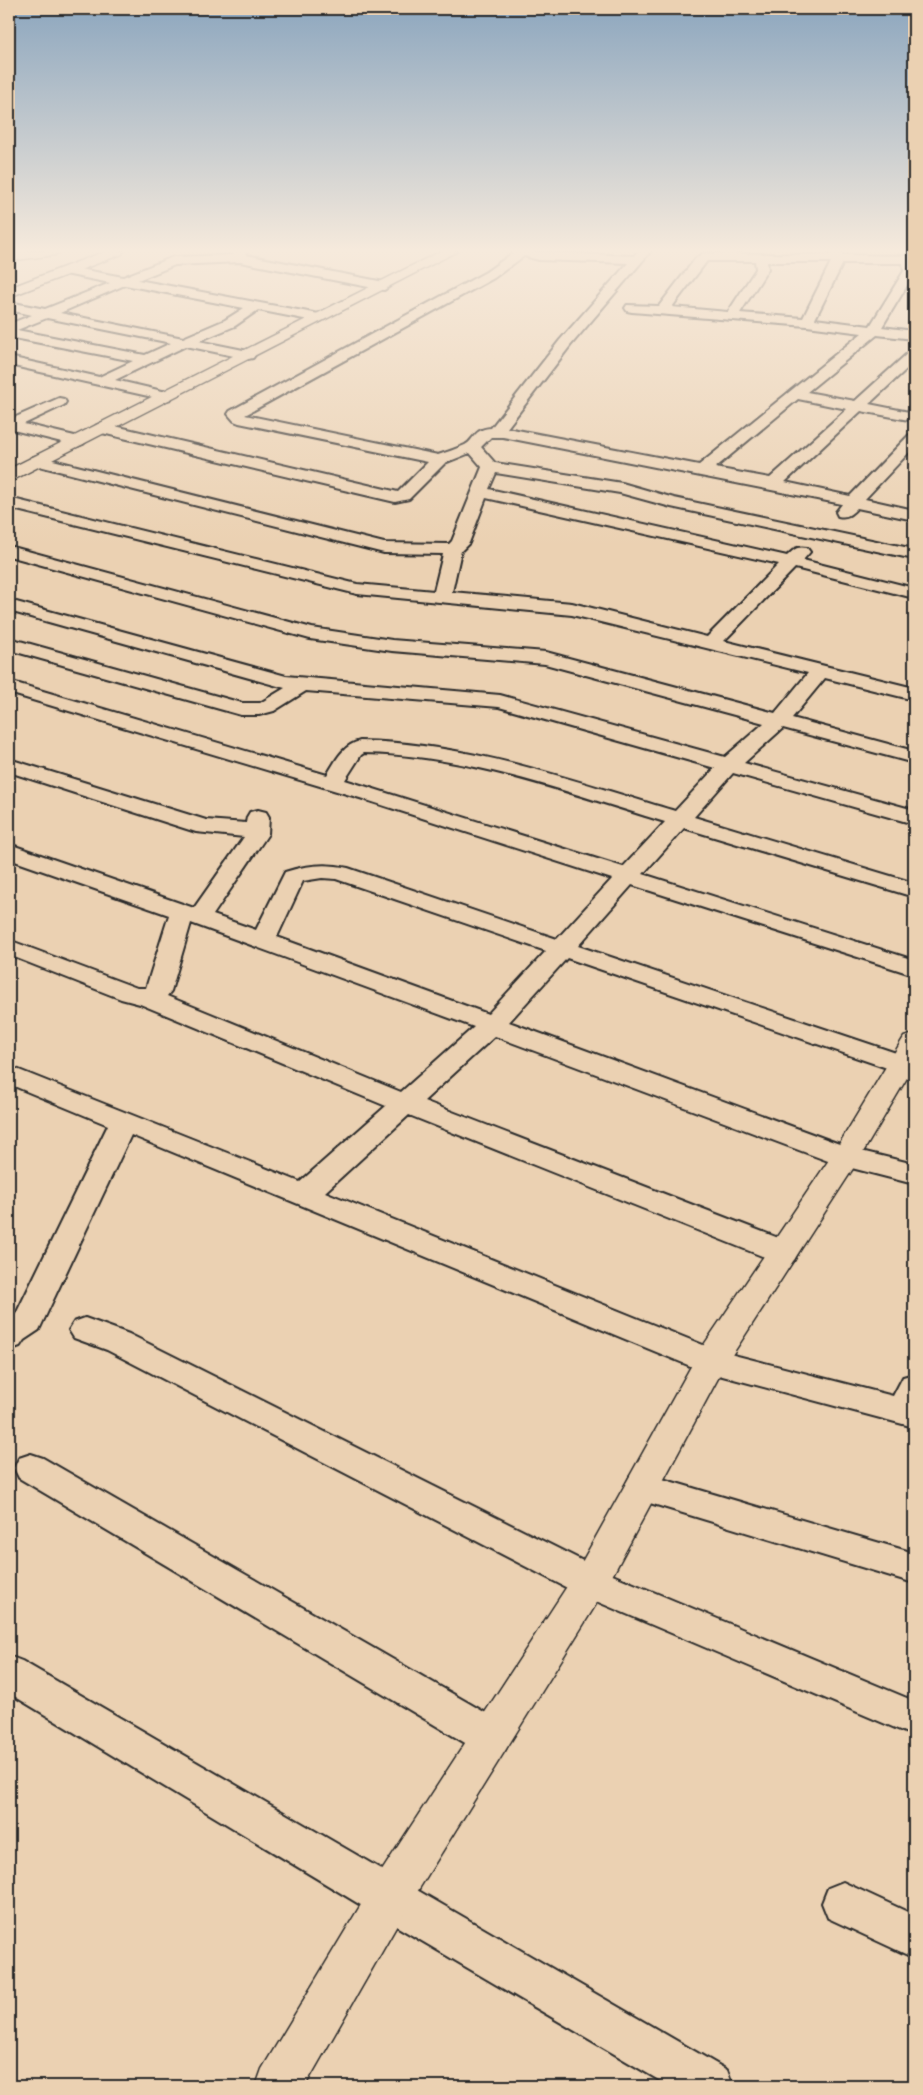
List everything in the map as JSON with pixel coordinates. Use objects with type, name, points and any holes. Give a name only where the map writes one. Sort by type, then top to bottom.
[{"type":"street","points":[[90,349],[148,360]]},
{"type":"street","points":[[102,382],[170,349]]},
{"type":"street","points":[[217,349],[248,355]]},
{"type":"street","points":[[9,475],[260,349]]},
{"type":"street","points":[[356,349],[235,414],[239,418],[439,460]]},
{"type":"street","points":[[496,432],[561,349]]},
{"type":"street","points":[[703,470],[851,349]]},
{"type":"street","points":[[773,484],[914,355]]},
{"type":"street","points":[[9,361],[166,396]]},
{"type":"street","points":[[794,394],[914,417]]},
{"type":"street","points":[[9,425],[59,402]]},
{"type":"street","points":[[9,425],[78,441]]},
{"type":"street","points":[[102,428],[394,497],[403,496],[439,460],[473,447],[482,435],[496,432],[514,433],[773,484],[914,515]]},
{"type":"street","points":[[712,642],[791,562],[854,503],[912,443]]},
{"type":"street","points":[[473,447],[490,467],[622,488],[671,502],[914,554]]},
{"type":"street","points":[[37,460],[384,548],[453,549]]},
{"type":"street","points":[[442,597],[453,549],[460,543],[490,467]]},
{"type":"street","points":[[480,492],[791,562],[914,593]]},
{"type":"street","points":[[9,503],[357,590],[572,609],[712,642],[914,694]]},
{"type":"street","points":[[9,552],[310,633],[420,648],[521,654],[546,658],[914,757]]},
{"type":"street","points":[[9,605],[284,682],[500,701],[914,817]]},
{"type":"street","points":[[9,644],[136,681],[249,710],[269,708],[302,685]]},
{"type":"street","points":[[304,1195],[491,1024],[563,949],[729,765],[779,721],[821,670]]},
{"type":"street","points":[[9,687],[332,783],[914,968]]},
{"type":"street","points":[[332,783],[353,751],[360,747],[435,752],[492,763],[914,890]]},
{"type":"street","points":[[9,765],[204,827],[258,823],[251,844],[191,915],[158,991],[154,995],[146,997]]},
{"type":"street","points":[[9,851],[264,940],[846,1157],[914,1174]]},
{"type":"street","points":[[264,940],[293,877],[310,871],[325,870],[340,873],[563,949],[908,1053],[846,1157],[711,1360],[590,1582],[388,1898],[279,2086]]},
{"type":"street","points":[[9,947],[130,994],[146,997],[404,1103],[782,1252]]},
{"type":"street","points":[[9,1074],[711,1360],[910,1404]]},
{"type":"street","points":[[9,1338],[12,1332],[28,1322],[124,1121]]},
{"type":"street","points":[[85,1330],[118,1342],[590,1582],[914,1719]]},
{"type":"street","points":[[32,1468],[491,1737]]},
{"type":"street","points":[[642,1487],[914,1568]]},
{"type":"street","points":[[9,1673],[388,1898],[711,2086]]},
{"type":"street","points":[[843,1904],[914,1937]]}]
